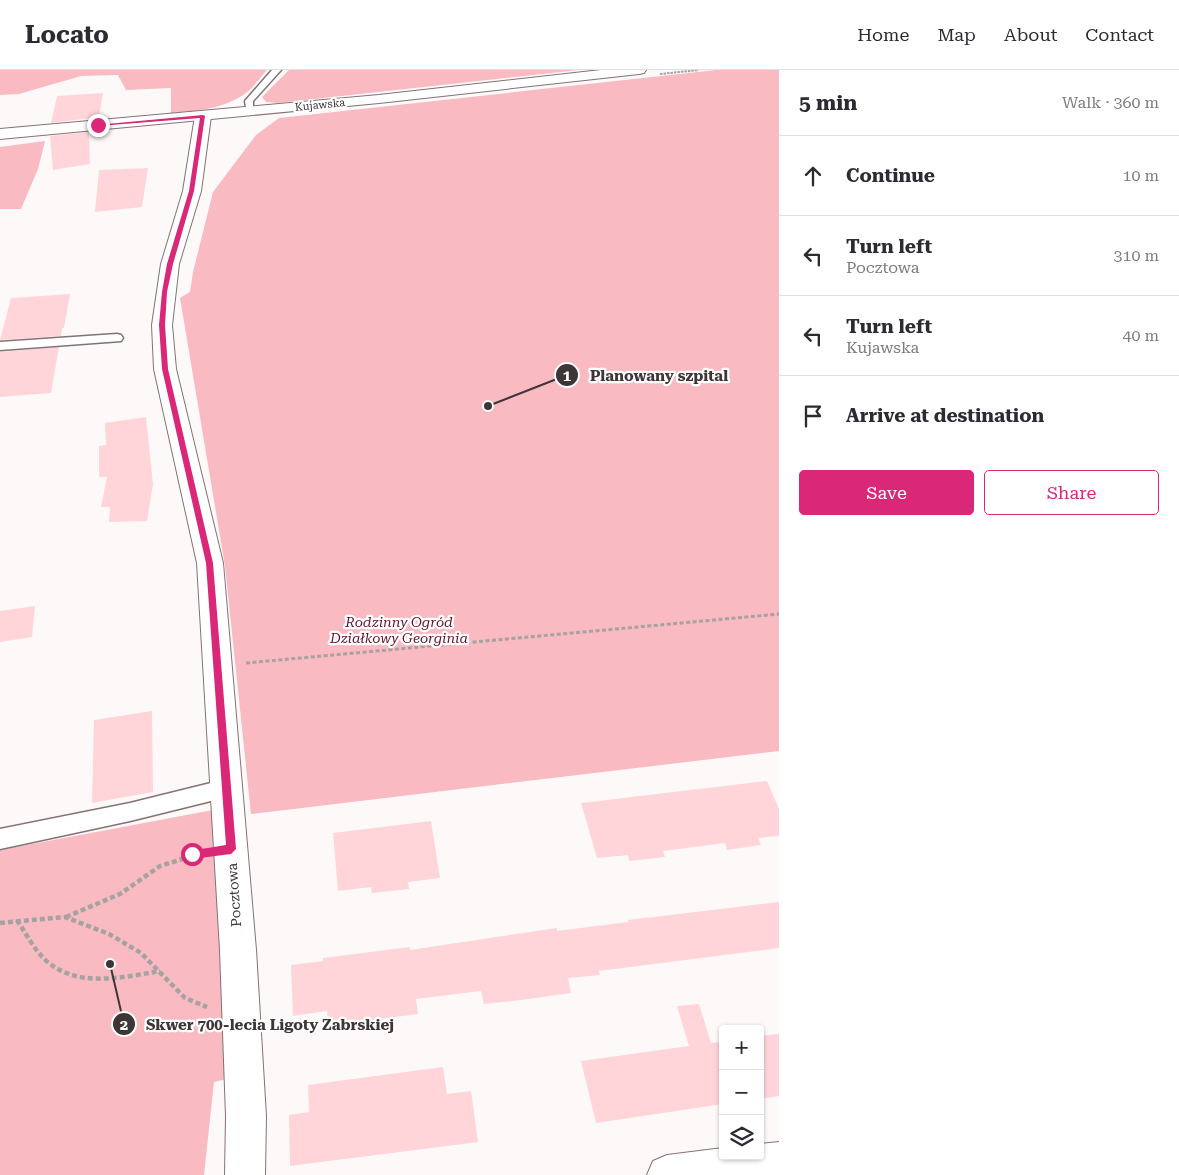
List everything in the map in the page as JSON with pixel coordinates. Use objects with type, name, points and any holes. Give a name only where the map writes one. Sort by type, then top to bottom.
[{"type":"street","name":"Kujawska","points":[[0,134],[250,112],[639,70]]},
{"type":"street","name":"Pocztowa","points":[[203,116],[192,191],[170,264],[164,292],[162,325],[165,369],[210,563],[241,1006],[246,1116],[245,1175]]},
{"type":"street","points":[[667,1175],[779,1162]]},
{"type":"lane","points":[[250,112],[249,101],[277,70]]},
{"type":"lane","points":[[0,346],[117,338]]},
{"type":"lane","points":[[0,839],[130,812],[227,788]]},
{"type":"path","points":[[218,666],[779,614]]},
{"type":"path","points":[[0,923],[65,917],[120,894],[160,866],[192,854],[231,849]]},
{"type":"path","points":[[65,917],[109,934],[142,954],[184,998],[206,1007],[241,1006]]},
{"type":"path","points":[[17,920],[32,944],[50,964],[69,975],[92,978],[120,978],[160,971]]},
{"type":"green space","points":[[0,70],[267,70],[249,91],[229,103],[210,108],[171,113],[171,88],[126,90],[118,75],[81,76],[19,94],[0,95]]},
{"type":"green space","points":[[289,70],[579,70],[278,103],[266,102],[262,97]]},
{"type":"green space","name":"Rodzinny Ogród Działkowy Georginia","points":[[716,70],[779,70],[779,751],[251,814],[225,566],[180,298],[190,292],[193,272],[213,192],[256,135],[279,118]]},
{"type":"green space","points":[[45,141],[38,169],[21,209],[0,209],[0,147]]},
{"type":"green space","points":[[213,810],[227,1079],[214,1082],[204,1175],[0,1175],[0,850]]},
{"type":"building","points":[[103,93],[99,117],[51,123],[57,96]]},
{"type":"building","points":[[89,132],[90,164],[53,170],[50,136]]},
{"type":"building","points":[[148,168],[142,207],[95,212],[99,170]]},
{"type":"building","points":[[70,294],[61,336],[0,340],[11,298]]},
{"type":"building","points":[[59,347],[51,393],[0,397],[0,352]]},
{"type":"building","points":[[146,417],[153,484],[147,521],[109,522],[110,507],[101,507],[107,477],[99,477],[99,446],[106,445],[105,423]]},
{"type":"building","points":[[35,606],[32,637],[0,642],[0,611]]},
{"type":"building","points":[[152,711],[153,792],[92,803],[94,720]]},
{"type":"building","points":[[767,781],[779,809],[779,836],[758,838],[761,845],[727,850],[725,843],[663,851],[665,857],[629,861],[628,855],[597,858],[581,803]]},
{"type":"building","points":[[431,821],[440,878],[408,882],[409,889],[372,893],[371,887],[338,891],[333,833]]},
{"type":"building","points":[[779,902],[779,948],[599,971],[600,975],[568,978],[571,993],[521,1000],[484,1004],[481,991],[416,999],[418,1014],[328,1026],[327,1011],[293,1016],[291,965],[323,961],[323,958],[410,947],[410,950],[557,928],[557,931],[628,922],[628,920]]},
{"type":"building","points":[[699,1004],[711,1043],[719,1042],[719,1105],[596,1123],[581,1061],[689,1046],[677,1006]]},
{"type":"building","points":[[779,1034],[779,1096],[764,1098],[764,1070],[764,1036]]},
{"type":"building","points":[[443,1067],[447,1094],[471,1091],[478,1142],[290,1166],[289,1115],[309,1112],[308,1085]]},
{"type":"place","name":"Planowany szpital","points":[[488,406]]},
{"type":"place","name":"Skwer 700-lecia Ligoty Zabrskiej","points":[[110,964]]},
{"type":"route","points":[[98,125],[203,116],[192,191],[170,264],[164,292],[162,325],[165,369],[210,563],[231,849],[192,854]]}]
